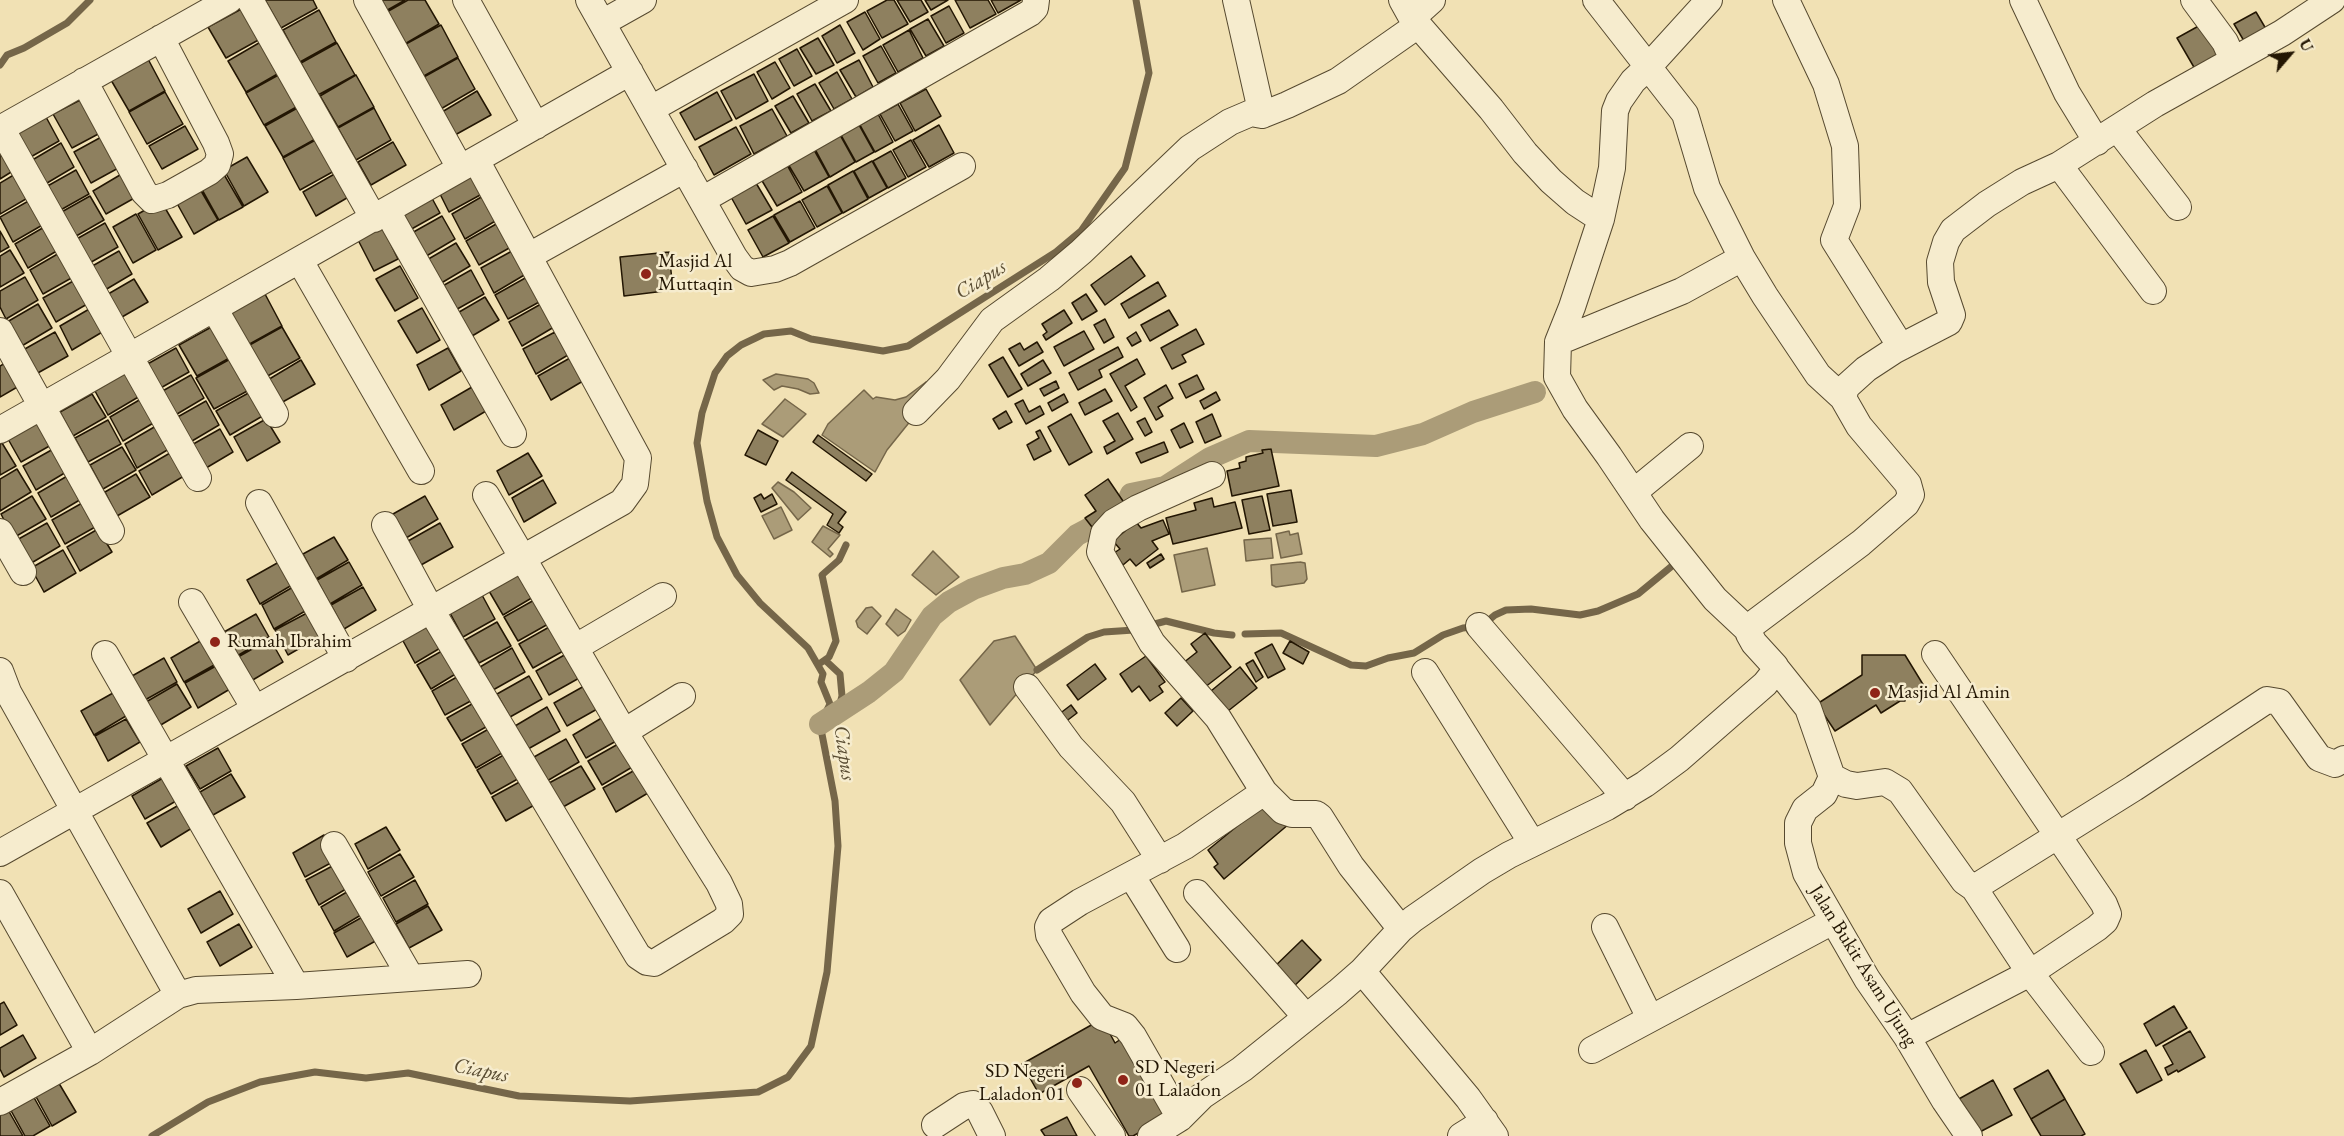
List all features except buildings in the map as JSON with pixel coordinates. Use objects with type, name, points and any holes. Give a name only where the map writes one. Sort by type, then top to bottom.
[{"type":"street","points":[[198,478],[1,128],[230,0]]},
{"type":"street","points":[[250,0],[513,434]]},
{"type":"street","points":[[0,853],[75,813],[622,502],[635,484],[638,458],[529,256],[468,164],[367,0]]},
{"type":"street","points":[[466,0],[536,126]]},
{"type":"street","points":[[589,0],[742,268],[751,273],[763,272],[790,263],[962,166]]},
{"type":"street","points":[[602,23],[643,0]]},
{"type":"street","points":[[651,109],[845,0]]},
{"type":"street","points":[[702,200],[1030,14],[1035,8],[1036,0]]},
{"type":"street","points":[[1236,0],[1262,115]]},
{"type":"street","points":[[916,412],[942,386],[992,320],[1075,258],[1190,148],[1230,122],[1251,113],[1262,115],[1298,101],[1338,81],[1411,14],[1432,0]]},
{"type":"street","points":[[1596,0],[1685,114],[1707,188],[1742,258],[1765,296],[1818,375],[1843,398],[1863,431],[1910,487],[1911,495],[1906,504],[1862,543],[1765,613],[1748,630]]},
{"type":"street","points":[[1709,0],[1624,92],[1615,111],[1612,168],[1600,219],[1572,307],[1558,342],[1557,376],[1575,409],[1652,520],[1715,599],[1748,630],[1755,643],[1808,708],[1832,777],[1845,784],[1857,786],[1885,782],[1900,791],[1964,881],[1974,888],[2031,973],[2091,1052]]},
{"type":"street","points":[[1786,0],[1826,84],[1845,146],[1847,206],[1834,240],[1901,347]]},
{"type":"street","points":[[2023,0],[2067,93],[2178,207]]},
{"type":"street","points":[[2194,0],[2225,42],[2233,60]]},
{"type":"street","points":[[1843,398],[1846,387],[1860,374],[1901,347],[1941,327],[1951,319],[1941,282],[1940,262],[1946,242],[1953,230],[1973,213],[2006,191],[2058,165],[2155,104],[2282,33],[2332,0]]},
{"type":"street","points":[[1411,14],[1551,181],[1575,202],[1600,219]]},
{"type":"street","points":[[84,81],[144,192],[152,200],[168,195],[209,172],[217,165],[220,154],[161,38]]},
{"type":"street","points":[[0,430],[215,310],[630,72]]},
{"type":"street","points":[[2058,165],[2153,291]]},
{"type":"street","points":[[529,256],[685,169]]},
{"type":"street","points":[[1558,342],[1682,291],[1742,258]]},
{"type":"street","points":[[300,261],[421,471]]},
{"type":"street","points":[[215,310],[275,414]]},
{"type":"street","points":[[0,331],[111,531]]},
{"type":"street","points":[[1634,492],[1690,446]]},
{"type":"street","points":[[1212,475],[1138,508],[1114,522],[1104,533],[1100,552],[1152,643],[1218,718],[1264,792],[1283,812],[1316,814],[1320,817],[1351,866],[1401,929]]},
{"type":"street","points":[[385,525],[431,610],[638,956],[646,962],[654,963],[723,921],[730,914],[730,909],[719,883],[624,732],[486,495]]},
{"type":"street","points":[[259,503],[346,658]]},
{"type":"street","points":[[0,532],[23,572]]},
{"type":"street","points":[[576,647],[663,596]]},
{"type":"street","points":[[192,602],[255,709]]},
{"type":"street","points":[[1479,626],[1625,797]]},
{"type":"street","points":[[105,654],[296,986]]},
{"type":"street","points":[[1907,1037],[2031,973],[2097,928],[2105,921],[2108,914],[2104,904],[1935,654]]},
{"type":"street","points":[[1151,1136],[1180,1118],[1202,1096],[1242,1069],[1362,971],[1401,929],[1482,871],[1532,843],[1625,797],[1661,773],[1765,684],[1776,668]]},
{"type":"street","points":[[0,671],[8,692],[178,995]]},
{"type":"street","points":[[1425,672],[1532,843]]},
{"type":"street","points":[[1027,687],[1071,747],[1122,802],[1160,860]]},
{"type":"street","points":[[624,732],[682,696]]},
{"type":"street","points":[[1974,888],[2058,837],[2267,700],[2279,702],[2319,758],[2327,763],[2335,764],[2344,759]]},
{"type":"street","name":"Jalan Bukit Asam Ujung","points":[[1832,777],[1824,794],[1800,815],[1797,831],[1800,855],[1806,873],[1867,979],[1907,1037],[1969,1136]]},
{"type":"street","points":[[1180,1118],[1133,1036],[1125,1026],[1102,1017],[1096,1011],[1049,935],[1048,927],[1051,921],[1080,902],[1204,834],[1264,792]]},
{"type":"street","points":[[334,845],[411,978]]},
{"type":"street","points":[[1131,875],[1177,949]]},
{"type":"street","points":[[0,893],[90,1052]]},
{"type":"street","points":[[1197,893],[1306,1017]]},
{"type":"street","points":[[1592,1050],[1833,921]]},
{"type":"street","points":[[1605,927],[1650,1018]]},
{"type":"street","points":[[1362,971],[1490,1128],[1461,1136]]},
{"type":"street","points":[[1,1100],[90,1052],[178,995],[196,990],[296,986],[468,974]]},
{"type":"street","points":[[1080,1090],[1112,1136]]},
{"type":"street","points":[[935,1125],[964,1106],[973,1104],[980,1112],[992,1136]]},
{"type":"shaded area","points":[[776,374],[808,379],[814,383],[819,393],[810,394],[782,386],[774,390],[763,380]]},
{"type":"shaded area","points":[[926,382],[929,384],[916,414],[887,450],[875,472],[822,435],[828,424],[864,390],[873,399],[876,397],[895,400],[906,397]]},
{"type":"shaded area","points":[[785,399],[806,414],[783,437],[762,424]]},
{"type":"shaded area","points":[[778,482],[794,492],[811,508],[798,520],[772,488]]},
{"type":"shaded area","points":[[781,507],[792,530],[774,539],[762,516]]},
{"type":"shaded area","points":[[823,526],[840,535],[828,549],[833,554],[830,557],[812,542]]},
{"type":"shaded area","points":[[1289,531],[1290,535],[1298,533],[1302,554],[1281,558],[1276,534]]},
{"type":"shaded area","points":[[1271,538],[1273,558],[1246,561],[1244,540]]},
{"type":"shaded area","points":[[1207,548],[1215,585],[1182,592],[1174,555]]},
{"type":"shaded area","points":[[933,551],[959,577],[936,595],[912,575]]},
{"type":"shaded area","points":[[1305,563],[1307,579],[1304,583],[1276,587],[1272,585],[1271,565]]},
{"type":"shaded area","points":[[872,607],[881,616],[867,634],[858,627],[856,621],[866,608]]},
{"type":"shaded area","points":[[896,609],[911,620],[905,631],[898,636],[886,624]]},
{"type":"shaded area","points":[[1015,636],[1037,670],[990,725],[960,680],[994,641]]},
{"type":"waterway","points":[[0,65],[7,55],[24,48],[67,23],[90,0]]},
{"type":"waterway","name":"Ciapus","points":[[152,1136],[208,1102],[260,1082],[315,1072],[366,1078],[408,1073],[519,1096],[630,1101],[758,1092],[788,1077],[811,1046],[827,972],[838,846],[835,801],[820,724],[830,704],[821,682],[823,674],[808,648],[760,603],[737,575],[717,537],[707,501],[697,443],[702,413],[715,373],[727,356],[741,345],[764,334],[791,331],[811,339],[883,351],[908,346],[1056,252],[1081,231],[1125,168],[1149,73],[1136,0]]},
{"type":"waterway","points":[[820,724],[869,692],[894,672],[932,616],[949,602],[973,589],[1003,578],[1025,574],[1049,563],[1077,535],[1124,510],[1131,494],[1165,487],[1210,458],[1249,441],[1376,446],[1423,434],[1473,412],[1535,392]]},
{"type":"waterway","points":[[819,664],[829,657],[836,641],[822,575],[839,560],[846,545]]},
{"type":"waterway","points":[[1484,624],[1506,610],[1531,609],[1580,615],[1598,611],[1638,594],[1672,566]]},
{"type":"waterway","points":[[1147,626],[1166,621],[1232,635]]},
{"type":"waterway","points":[[1245,634],[1281,633],[1351,665],[1366,666],[1388,658],[1414,653],[1443,635],[1473,627]]},
{"type":"waterway","points":[[1037,670],[1088,637],[1104,632],[1134,630]]},
{"type":"waterway","points":[[825,660],[840,674],[842,696],[838,711]]},
{"type":"place","name":"Masjid Al Muttaqin","points":[[646,274]]},
{"type":"place","name":"Rumah Ibrahim","points":[[215,642]]},
{"type":"place","name":"Masjid Al Amin","points":[[1875,693]]},
{"type":"place","name":"SD Negeri 01 Laladon","points":[[1123,1080]]},
{"type":"place","name":"SD Negeri Laladon 01","points":[[1077,1083]]}]
